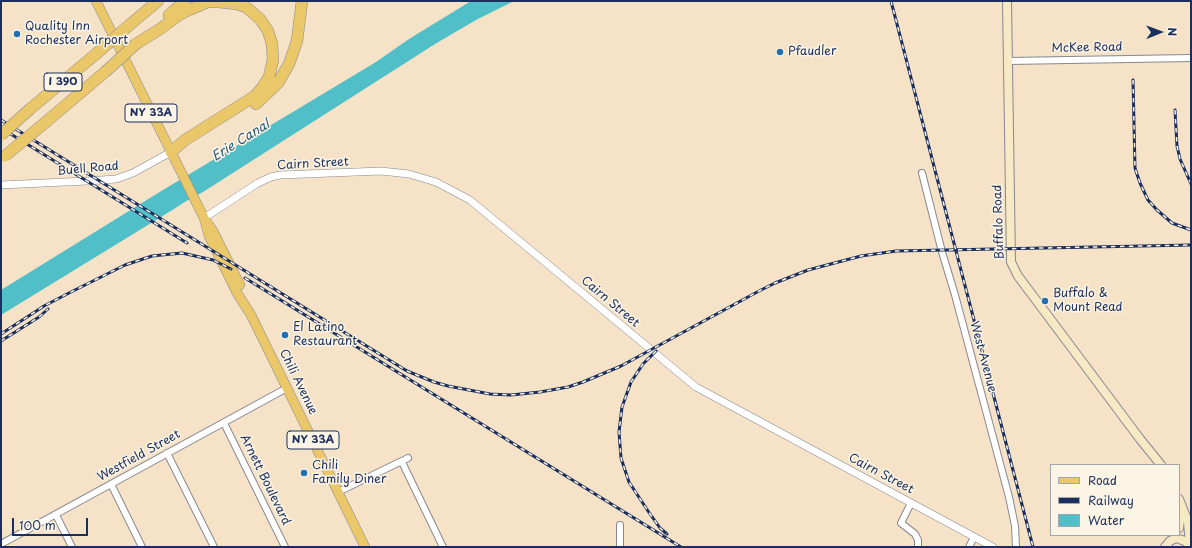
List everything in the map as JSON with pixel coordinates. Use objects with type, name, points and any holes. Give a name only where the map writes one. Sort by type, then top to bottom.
[{"type":"highway","name":"I 390","points":[[3,158],[105,72],[185,1]]},
{"type":"highway","points":[[171,152],[187,146],[250,109],[278,83],[294,54],[302,1]]},
{"type":"highway","points":[[136,44],[160,29],[179,14],[208,2],[237,4],[246,7],[260,19],[268,31],[272,44],[273,60],[269,77],[262,88],[255,96],[184,140],[171,152]]},
{"type":"highway","name":"I 390","points":[[1,136],[30,109],[154,3]]},
{"type":"main road","name":"Chili Avenue","points":[[96,1],[197,205],[228,260],[244,294],[251,315],[365,547]]},
{"type":"main road","name":"Buffalo Road","points":[[1007,1],[1011,262],[1018,276],[1140,440],[1160,464]]},
{"type":"main road","points":[[1180,501],[1186,513],[1190,543]]},
{"type":"main road","points":[[1168,543],[1176,538],[1190,543]]},
{"type":"street","name":"McKee Road","points":[[1008,61],[1191,58]]},
{"type":"street","name":"Buell Road","points":[[1,185],[116,179],[133,173],[171,152]]},
{"type":"street","name":"Cairn Street","points":[[204,218],[258,183],[280,175],[381,171],[408,174],[436,182],[470,200],[696,387],[993,547]]},
{"type":"street","name":"West Avenue","points":[[922,173],[1009,497],[1015,526],[1016,547]]},
{"type":"street","name":"Westfield Street","points":[[1,544],[287,388]]},
{"type":"street","name":"Arnett Boulevard","points":[[224,423],[285,547]]},
{"type":"street","points":[[167,453],[214,547]]},
{"type":"street","points":[[338,492],[408,458]]},
{"type":"street","points":[[402,462],[444,547]]},
{"type":"street","points":[[111,484],[142,547]]},
{"type":"street","points":[[911,503],[900,523],[915,534],[918,540],[918,547]]},
{"type":"street","points":[[56,515],[72,547]]},
{"type":"street","points":[[620,525],[620,547]]},
{"type":"street","points":[[969,547],[974,537]]},
{"type":"water","points":[[471,1],[514,1],[476,20],[435,44],[203,192],[1,315],[1,290],[158,193],[376,62],[409,39]]},
{"type":"railway","points":[[891,1],[1033,547]]},
{"type":"railway","points":[[1133,80],[1135,168],[1140,183],[1148,200],[1157,210],[1172,223],[1191,230]]},
{"type":"railway","points":[[1175,110],[1177,146],[1180,159],[1191,184]]},
{"type":"railway","points":[[1,120],[407,371],[448,386],[490,394],[511,395],[540,392],[568,387],[583,382],[621,366],[775,283],[808,270],[861,256],[896,251],[1191,245]]},
{"type":"railway","points":[[1,128],[187,243]]},
{"type":"railway","points":[[1,334],[44,306],[69,293],[125,265],[152,256],[182,253],[213,260],[231,269]]},
{"type":"railway","points":[[245,278],[681,547]]},
{"type":"railway","points":[[1,341],[39,317],[48,309]]},
{"type":"railway","points":[[656,351],[643,364],[631,382],[622,407],[619,432],[621,458],[629,482],[660,528],[667,534]]},
{"type":"place","name":"Quality Inn Rochester Airport","points":[[17,34]]},
{"type":"place","name":"Pfaudler","points":[[780,52]]},
{"type":"place","name":"Buffalo & Mount Read","points":[[1045,301]]},
{"type":"place","name":"El Latino Restaurant","points":[[285,335]]},
{"type":"place","name":"Chili Family Diner","points":[[304,473]]},
{"type":"water label","name":"Erie Canal","points":[[241,141]]}]
